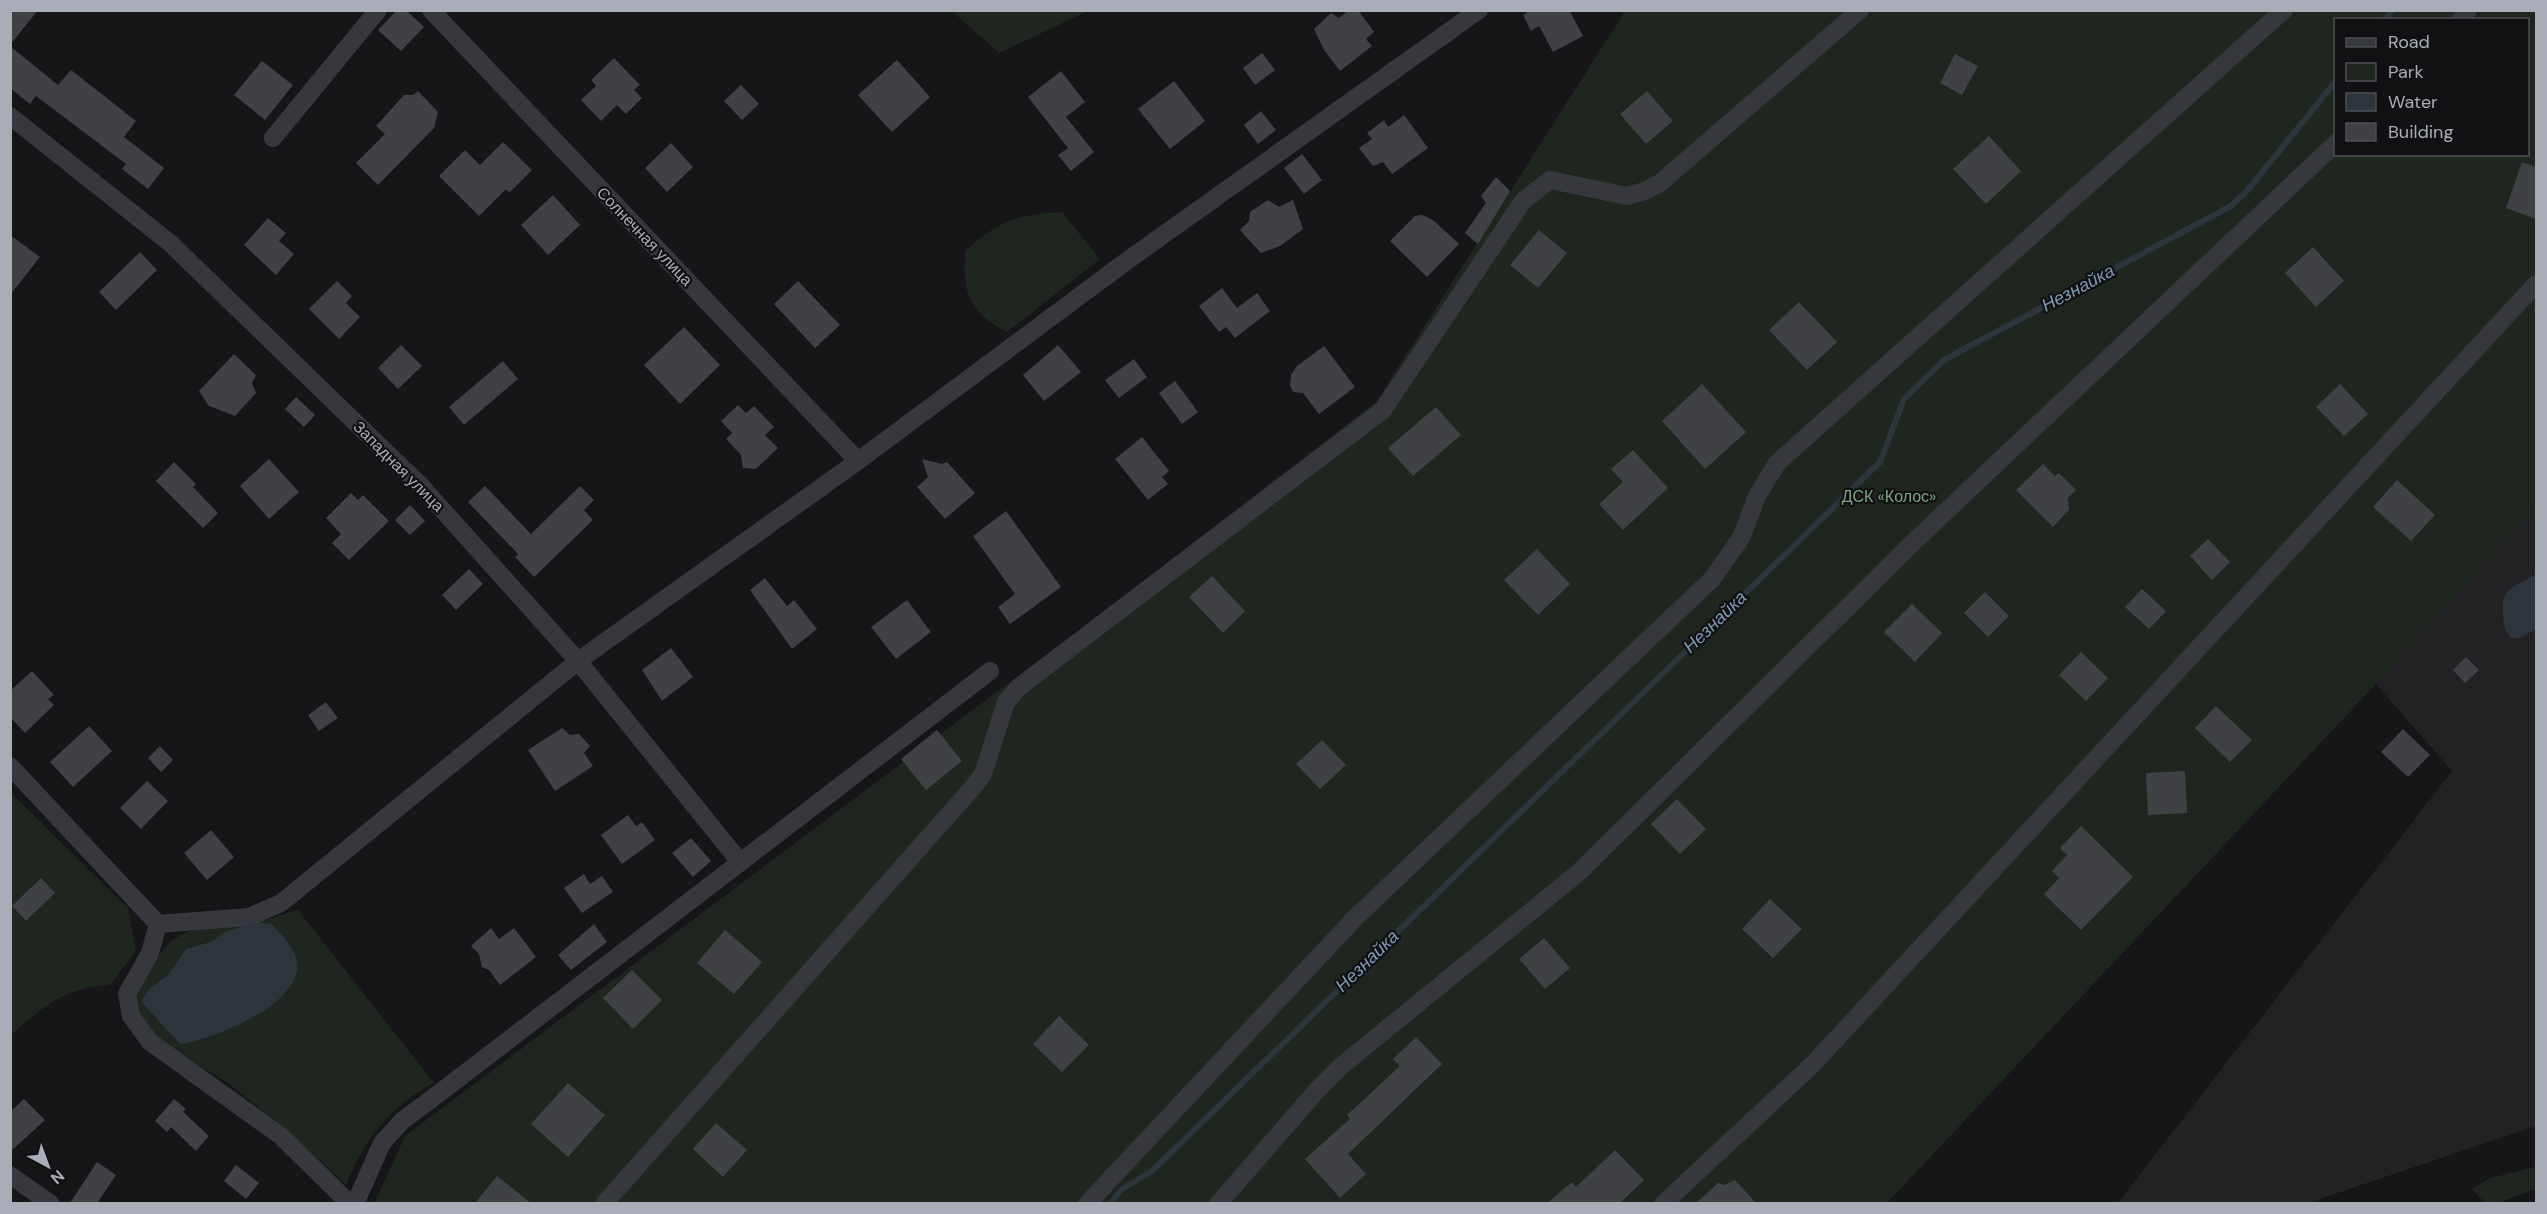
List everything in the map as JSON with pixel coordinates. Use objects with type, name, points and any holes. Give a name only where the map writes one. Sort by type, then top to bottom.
[{"type":"street","points":[[273,138],[378,10]]},
{"type":"street","name":"Солнечная улица","points":[[431,10],[858,461]]},
{"type":"street","points":[[158,924],[249,917],[281,903],[578,661],[858,461],[1128,260],[1479,10]]},
{"type":"street","points":[[604,1203],[974,786],[983,774],[1010,695],[1383,410],[1523,201],[1550,180],[1627,196],[1645,191],[1660,183],[1860,10]]},
{"type":"street","points":[[1087,1203],[1355,918],[1712,579],[1740,538],[1757,496],[1777,463],[2284,10]]},
{"type":"street","name":"Западная улица","points":[[10,116],[182,254],[421,486],[578,661],[740,862]]},
{"type":"street","points":[[1218,1203],[1340,1067],[1586,865],[1931,525],[2334,145]]},
{"type":"street","points":[[1663,1203],[1812,1065],[2536,284]]},
{"type":"street","points":[[355,1203],[382,1143],[402,1121],[990,671]]},
{"type":"street","points":[[10,766],[158,924]]},
{"type":"street","points":[[158,924],[150,953],[127,994],[131,1016],[150,1042],[281,1136],[325,1176],[350,1203]]},
{"type":"street","points":[[10,1175],[51,1203]]},
{"type":"shaded area","points":[[2536,507],[2536,1126],[2308,1203],[2117,1204],[2452,771],[2376,684]]},
{"type":"green space","points":[[952,11],[1088,11],[999,53]]},
{"type":"green space","name":"ДСК «Колос»","points":[[1625,11],[2536,11],[2536,507],[2376,684],[1887,1203],[374,1204],[405,1136],[1078,631],[1376,402]]},
{"type":"green space","points":[[1062,212],[1100,259],[1007,332],[984,317],[971,300],[965,278],[966,250],[989,232],[1010,221],[1021,217]]},
{"type":"green space","points":[[11,793],[128,908],[136,951],[110,985],[67,994],[34,1015],[11,1035]]},
{"type":"green space","points":[[298,910],[434,1083],[405,1102],[381,1125],[361,1153],[346,1185],[244,1096],[220,1078],[164,1044],[153,1034],[139,1014],[135,1003],[136,993],[141,983],[172,940],[193,930],[216,926],[240,927],[210,942],[186,949],[168,975],[150,988],[141,1002],[180,1044],[295,974],[294,956],[286,943],[258,922]]},
{"type":"green space","points":[[2536,1167],[2536,1189],[2498,1203],[2485,1203],[2472,1189],[2490,1178]]},
{"type":"water","points":[[2536,574],[2536,629],[2518,639],[2510,637],[2503,621],[2504,598],[2516,585]]},
{"type":"water","points":[[258,922],[272,924],[294,951],[297,962],[295,977],[286,992],[253,1017],[212,1035],[180,1044],[141,1002],[150,988],[168,975],[186,949],[210,942],[225,932]]},
{"type":"building","points":[[10,10],[38,10],[10,45]]},
{"type":"building","points":[[397,10],[406,10],[424,27],[401,51],[378,30]]},
{"type":"building","points":[[1349,10],[1358,10],[1374,32],[1366,39],[1372,46],[1340,71],[1324,50],[1314,29],[1331,13],[1339,18]]},
{"type":"building","points":[[1531,10],[1569,10],[1583,36],[1553,52],[1539,26],[1531,31],[1523,15]]},
{"type":"building","points":[[10,46],[58,85],[71,70],[136,121],[124,137],[164,168],[148,189],[122,169],[126,164],[36,96],[30,104],[10,88]]},
{"type":"building","points":[[1262,53],[1275,70],[1255,85],[1243,68]]},
{"type":"building","points":[[1955,54],[1978,66],[1962,95],[1940,83]]},
{"type":"building","points":[[614,58],[640,85],[634,90],[642,98],[626,114],[617,105],[601,121],[581,100],[596,86],[591,80]]},
{"type":"building","points":[[897,60],[930,97],[892,132],[858,95]]},
{"type":"building","points":[[262,61],[293,85],[265,120],[234,95]]},
{"type":"building","points":[[1061,71],[1085,102],[1066,117],[1094,152],[1071,171],[1058,155],[1068,148],[1028,97]]},
{"type":"building","points":[[1174,81],[1205,121],[1170,149],[1138,109]]},
{"type":"building","points":[[741,85],[759,104],[742,120],[724,101]]},
{"type":"building","points":[[418,91],[438,112],[434,128],[378,185],[356,163],[385,134],[376,126],[404,95],[413,95]]},
{"type":"building","points":[[1647,91],[1673,121],[1646,144],[1620,114]]},
{"type":"building","points":[[1261,111],[1276,130],[1258,144],[1244,125]]},
{"type":"building","points":[[1404,115],[1428,148],[1392,174],[1383,162],[1373,166],[1359,148],[1372,139],[1367,133],[1384,120],[1388,127]]},
{"type":"building","points":[[1989,136],[2021,171],[1986,204],[1953,169]]},
{"type":"building","points":[[503,142],[532,170],[509,193],[506,189],[479,216],[439,176],[465,150],[480,165]]},
{"type":"building","points":[[671,143],[693,167],[667,192],[645,168]]},
{"type":"building","points":[[1302,154],[1322,180],[1304,194],[1284,168]]},
{"type":"building","points":[[2522,162],[2536,167],[2536,219],[2506,208]]},
{"type":"building","points":[[1496,177],[1510,191],[1478,244],[1465,233],[1486,203],[1481,196]]},
{"type":"building","points":[[553,195],[580,225],[548,255],[521,225]]},
{"type":"building","points":[[1268,200],[1279,207],[1293,200],[1303,229],[1280,246],[1261,253],[1240,230],[1249,221],[1250,212]]},
{"type":"building","points":[[1422,215],[1433,220],[1459,244],[1427,277],[1390,241],[1415,216]]},
{"type":"building","points":[[268,218],[286,233],[279,241],[294,254],[276,275],[244,245]]},
{"type":"building","points":[[1539,230],[1567,253],[1538,288],[1510,265]]},
{"type":"building","points":[[10,235],[40,257],[10,295]]},
{"type":"building","points":[[2313,247],[2344,281],[2316,307],[2285,273]]},
{"type":"building","points":[[140,252],[157,270],[116,310],[99,292]]},
{"type":"building","points":[[337,281],[352,296],[346,303],[360,317],[339,339],[309,309]]},
{"type":"building","points":[[798,281],[840,325],[815,348],[774,304]]},
{"type":"building","points":[[1222,288],[1237,308],[1257,293],[1270,311],[1235,338],[1226,327],[1219,332],[1199,306]]},
{"type":"building","points":[[1799,302],[1837,342],[1807,370],[1769,330]]},
{"type":"building","points":[[684,327],[720,365],[680,404],[644,365]]},
{"type":"building","points":[[401,345],[422,366],[398,389],[378,368]]},
{"type":"building","points":[[1058,345],[1081,372],[1044,401],[1023,375]]},
{"type":"building","points":[[1324,346],[1355,387],[1319,414],[1303,393],[1293,392],[1290,385],[1291,375],[1297,366]]},
{"type":"building","points":[[234,354],[256,375],[252,383],[256,393],[235,416],[209,406],[199,391]]},
{"type":"building","points":[[1134,359],[1147,377],[1119,398],[1105,380]]},
{"type":"building","points":[[503,361],[518,379],[464,425],[449,407]]},
{"type":"building","points":[[1175,381],[1198,412],[1182,424],[1159,393]]},
{"type":"building","points":[[1702,384],[1746,432],[1705,469],[1662,421]]},
{"type":"building","points":[[2340,384],[2368,414],[2344,436],[2316,407]]},
{"type":"building","points":[[296,397],[315,415],[304,427],[285,409]]},
{"type":"building","points":[[738,405],[746,413],[754,406],[774,427],[765,435],[778,448],[756,469],[743,468],[741,455],[726,439],[732,433],[721,421]]},
{"type":"building","points":[[1436,407],[1461,435],[1413,476],[1388,448]]},
{"type":"building","points":[[1142,437],[1169,471],[1162,477],[1168,484],[1148,500],[1115,459]]},
{"type":"building","points":[[1633,450],[1668,488],[1623,530],[1599,504],[1623,482],[1611,469]]},
{"type":"building","points":[[269,459],[299,492],[269,519],[240,486]]},
{"type":"building","points":[[922,459],[942,464],[947,462],[975,493],[945,519],[917,487],[928,477]]},
{"type":"building","points":[[174,462],[196,484],[193,487],[218,513],[203,528],[156,481]]},
{"type":"building","points":[[2043,464],[2055,476],[2059,473],[2076,490],[2068,498],[2069,510],[2053,527],[2016,490]]},
{"type":"building","points":[[2397,480],[2435,515],[2411,541],[2373,507]]},
{"type":"building","points":[[485,486],[531,534],[580,486],[594,500],[584,510],[593,520],[534,577],[515,557],[518,554],[468,502]]},
{"type":"building","points":[[351,493],[358,500],[363,495],[389,521],[349,560],[332,543],[341,534],[326,518]]},
{"type":"building","points":[[410,505],[425,521],[410,535],[395,520]]},
{"type":"building","points":[[1006,511],[1061,587],[1010,624],[998,607],[1015,594],[973,536]]},
{"type":"building","points":[[2208,539],[2230,562],[2212,580],[2190,556]]},
{"type":"building","points":[[1537,549],[1570,584],[1538,615],[1504,580]]},
{"type":"building","points":[[469,569],[483,584],[456,610],[442,595]]},
{"type":"building","points":[[1212,576],[1245,611],[1223,633],[1189,597]]},
{"type":"building","points":[[765,578],[787,606],[794,600],[817,629],[792,649],[750,590]]},
{"type":"building","points":[[2142,589],[2166,611],[2149,629],[2125,607]]},
{"type":"building","points":[[1985,592],[2009,616],[1988,637],[1964,613]]},
{"type":"building","points":[[907,600],[931,632],[896,659],[871,627]]},
{"type":"building","points":[[1912,604],[1942,633],[1915,662],[1884,632]]},
{"type":"building","points":[[671,648],[693,677],[662,701],[642,670]]},
{"type":"building","points":[[2081,652],[2108,678],[2086,701],[2059,675]]},
{"type":"building","points":[[2466,657],[2479,670],[2465,683],[2453,670]]},
{"type":"building","points":[[32,671],[54,695],[48,699],[54,705],[25,733],[10,717],[10,691]]},
{"type":"building","points":[[326,702],[338,718],[319,731],[308,715]]},
{"type":"building","points":[[2216,706],[2252,740],[2230,762],[2195,728]]},
{"type":"building","points":[[89,726],[112,751],[73,787],[50,762]]},
{"type":"building","points":[[562,728],[570,735],[579,734],[590,746],[584,753],[593,766],[555,791],[528,750]]},
{"type":"building","points":[[2403,729],[2430,755],[2408,777],[2381,752]]},
{"type":"building","points":[[937,730],[962,761],[926,790],[901,759]]},
{"type":"building","points":[[1322,740],[1346,765],[1320,789],[1296,764]]},
{"type":"building","points":[[160,746],[173,760],[161,772],[148,758]]},
{"type":"building","points":[[2185,771],[2187,813],[2148,815],[2146,773]]},
{"type":"building","points":[[147,781],[168,801],[141,829],[120,808]]},
{"type":"building","points":[[1677,799],[1706,829],[1680,854],[1651,824]]},
{"type":"building","points":[[628,815],[636,826],[642,822],[655,840],[622,864],[601,835]]},
{"type":"building","points":[[2081,826],[2133,877],[2081,930],[2044,894],[2059,878],[2052,871],[2067,855],[2060,848]]},
{"type":"building","points":[[211,830],[234,857],[207,880],[184,853]]},
{"type":"building","points":[[691,838],[711,861],[693,877],[672,853]]},
{"type":"building","points":[[584,874],[590,884],[602,876],[613,892],[582,913],[564,888]]},
{"type":"building","points":[[41,878],[55,893],[26,921],[12,906]]},
{"type":"building","points":[[1770,899],[1802,929],[1773,958],[1742,929]]},
{"type":"building","points":[[594,924],[607,942],[571,970],[558,955]]},
{"type":"building","points":[[491,928],[499,939],[514,928],[536,957],[500,985],[489,970],[482,967],[479,954],[471,946]]},
{"type":"building","points":[[725,930],[762,962],[734,994],[697,963]]},
{"type":"building","points":[[1544,938],[1570,968],[1545,989],[1519,959]]},
{"type":"building","points":[[632,970],[662,1000],[633,1029],[603,998]]},
{"type":"building","points":[[1059,1016],[1089,1045],[1062,1072],[1033,1044]]},
{"type":"building","points":[[1416,1037],[1442,1064],[1348,1154],[1366,1174],[1340,1198],[1305,1159],[1350,1119],[1347,1115],[1400,1066],[1393,1059]]},
{"type":"building","points":[[568,1083],[605,1115],[568,1157],[531,1124]]},
{"type":"building","points":[[24,1099],[45,1120],[10,1152],[10,1112]]},
{"type":"building","points":[[174,1099],[186,1109],[183,1112],[209,1136],[196,1151],[171,1127],[167,1132],[155,1121]]},
{"type":"building","points":[[716,1123],[747,1150],[723,1177],[693,1149]]},
{"type":"building","points":[[1615,1150],[1644,1180],[1620,1203],[1547,1203],[1572,1182],[1576,1187]]},
{"type":"building","points":[[97,1162],[116,1175],[97,1203],[70,1203]]},
{"type":"building","points":[[236,1165],[259,1183],[246,1199],[224,1181]]},
{"type":"building","points":[[497,1176],[531,1203],[475,1203]]},
{"type":"building","points":[[1735,1180],[1756,1203],[1696,1203],[1718,1183],[1724,1185]]},
{"type":"waterway","name":"Незнайка","points":[[2386,18],[2392,10]]},
{"type":"waterway","name":"Незнайка","points":[[1110,1204],[1122,1189],[1152,1171],[1880,462],[1904,399],[1944,360],[2231,206],[2246,192],[2334,83]]}]
